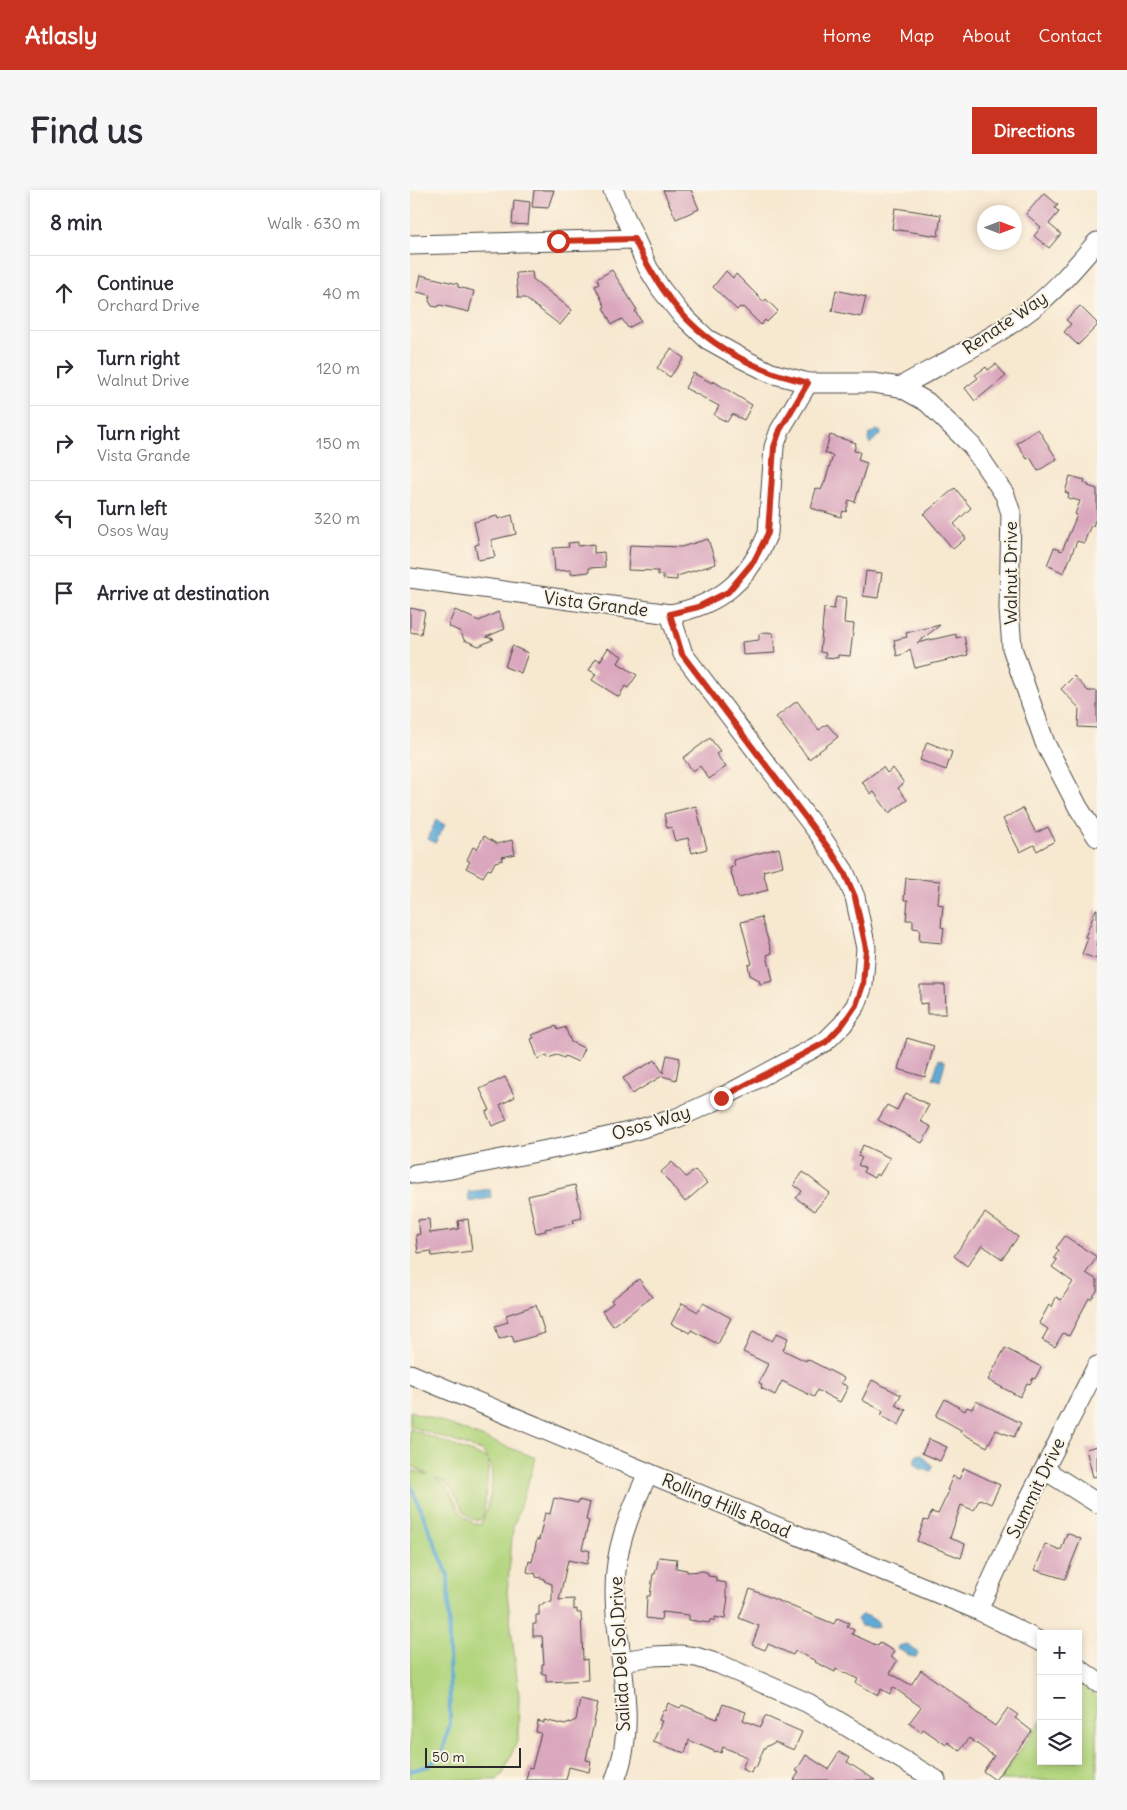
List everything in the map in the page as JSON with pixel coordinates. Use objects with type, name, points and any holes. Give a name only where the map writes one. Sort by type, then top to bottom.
[{"type":"street","name":"Walnut Drive","points":[[613,190],[648,268],[680,313],[707,339],[771,373],[808,383],[873,382],[900,387],[927,402],[972,446],[1005,495],[1011,513],[1009,609],[1012,648],[1045,743],[1078,807],[1097,837]]},
{"type":"street","points":[[410,245],[634,239]]},
{"type":"street","name":"Renate Way","points":[[900,387],[982,341],[1032,309],[1057,287],[1097,242]]},
{"type":"street","name":"Vista Grande","points":[[410,578],[670,614],[698,607],[728,592],[754,561],[768,533],[774,447],[780,430],[808,383]]},
{"type":"street","name":"Osos Way","points":[[416,1174],[468,1166],[572,1145],[629,1132],[677,1118],[721,1098],[826,1042],[843,1024],[856,1005],[863,985],[866,948],[855,897],[844,872],[820,834],[682,654],[670,614]]},
{"type":"street","name":"Summit Drive","points":[[978,1610],[1027,1504],[1097,1366]]},
{"type":"street","name":"Rolling Hills Road","points":[[410,1374],[978,1610],[1037,1640]]},
{"type":"street","points":[[1045,1470],[1097,1503]]},
{"type":"street","name":"Salida Del Sol Drive","points":[[615,1780],[625,1740],[626,1701],[616,1609],[616,1571],[622,1537],[648,1473]]},
{"type":"street","points":[[622,1661],[653,1656],[680,1655],[696,1657],[719,1664],[808,1703],[936,1780]]},
{"type":"street","points":[[1082,1671],[1097,1682]]},
{"type":"green space","points":[[410,1411],[536,1458],[513,1528],[507,1593],[519,1695],[518,1739],[503,1774],[497,1780],[410,1780],[410,1470],[428,1475],[410,1465],[410,1429],[488,1459],[482,1451],[410,1426]],"holes":[[[489,1461],[492,1484],[486,1511],[480,1525],[467,1519],[460,1512],[448,1489],[435,1478],[444,1482],[450,1488],[467,1515],[473,1519],[480,1520],[483,1517],[484,1511]]]},
{"type":"green space","points":[[1082,1685],[1097,1697],[1097,1780],[1000,1780],[1037,1726],[1037,1765],[1082,1765]]},
{"type":"water","points":[[877,430],[881,432],[881,435],[870,444],[868,440],[869,434]]},
{"type":"water","points":[[436,820],[445,825],[435,843],[428,839]]},
{"type":"water","points":[[939,1059],[945,1062],[940,1081],[933,1078]]},
{"type":"water","points":[[490,1189],[491,1198],[469,1202],[468,1192]]},
{"type":"water","points":[[921,1454],[933,1466],[931,1471],[919,1469],[915,1464],[915,1458]]},
{"type":"water","points":[[861,1615],[868,1616],[878,1622],[878,1626],[875,1628],[861,1626],[857,1619]]},
{"type":"water","points":[[907,1644],[917,1652],[918,1655],[916,1657],[898,1649],[899,1646]]},
{"type":"building","points":[[534,190],[554,190],[548,208],[532,207]]},
{"type":"building","points":[[663,190],[691,190],[699,209],[676,219]]},
{"type":"building","points":[[1044,193],[1058,205],[1055,208],[1059,212],[1049,224],[1061,234],[1049,248],[1034,236],[1041,227],[1026,214]]},
{"type":"building","points":[[514,200],[530,202],[528,225],[512,224]]},
{"type":"building","points":[[895,208],[941,215],[938,236],[892,229]]},
{"type":"building","points":[[612,270],[637,310],[635,311],[641,321],[628,328],[622,319],[612,324],[603,308],[605,307],[595,286],[599,284],[597,279]]},
{"type":"building","points":[[726,271],[733,278],[736,274],[764,302],[766,299],[778,311],[761,325],[743,307],[737,310],[713,287]]},
{"type":"building","points":[[532,272],[533,279],[572,310],[560,325],[525,298],[518,298],[516,273]]},
{"type":"building","points":[[421,275],[458,284],[458,287],[474,291],[469,312],[440,305],[437,307],[432,306],[429,301],[430,295],[417,292]]},
{"type":"building","points":[[836,290],[866,297],[861,317],[832,311]]},
{"type":"building","points":[[1080,306],[1097,323],[1097,326],[1078,345],[1064,332],[1071,324],[1066,320]]},
{"type":"building","points":[[671,349],[684,358],[670,377],[657,368]]},
{"type":"building","points":[[996,364],[1006,376],[975,401],[965,388],[978,378],[975,375],[986,367],[988,370]]},
{"type":"building","points":[[693,373],[712,383],[713,381],[752,405],[744,420],[732,414],[727,422],[714,415],[719,406],[685,388]]},
{"type":"building","points":[[1038,429],[1057,459],[1038,471],[1030,457],[1027,459],[1017,443]]},
{"type":"building","points":[[830,435],[856,443],[854,451],[860,452],[858,460],[867,463],[855,502],[849,500],[846,512],[843,511],[841,517],[811,508],[816,488],[821,490],[833,456],[825,453]]},
{"type":"building","points":[[1070,476],[1085,480],[1084,483],[1088,486],[1097,489],[1097,515],[1084,543],[1077,541],[1064,573],[1047,565],[1054,548],[1062,551],[1077,515],[1075,514],[1080,501],[1068,498],[1069,494],[1065,492]]},
{"type":"building","points":[[955,488],[971,508],[954,524],[966,538],[953,549],[924,514]]},
{"type":"building","points":[[512,515],[516,534],[491,540],[495,557],[478,560],[475,545],[479,544],[474,522],[497,516],[498,519]]},
{"type":"building","points":[[708,539],[716,564],[677,576],[677,580],[663,579],[663,575],[658,575],[658,571],[628,570],[630,545],[681,547]]},
{"type":"building","points":[[578,542],[578,546],[594,544],[594,553],[604,552],[605,567],[589,568],[589,572],[571,574],[571,570],[555,571],[553,548],[569,547],[568,543]]},
{"type":"building","points":[[866,571],[882,573],[878,598],[863,596]]},
{"type":"building","points":[[836,597],[846,598],[844,623],[854,624],[850,656],[838,655],[838,658],[825,657],[826,653],[820,652],[824,608],[834,609]]},
{"type":"building","points":[[410,608],[425,611],[421,634],[410,632]]},
{"type":"building","points":[[455,610],[479,621],[498,612],[505,629],[486,637],[494,639],[479,646],[464,640],[461,632],[448,626]]},
{"type":"building","points":[[940,625],[917,643],[956,634],[956,638],[964,636],[968,655],[915,668],[910,649],[897,656],[894,640],[907,637],[906,633]]},
{"type":"building","points":[[773,633],[775,653],[743,655],[742,642],[759,640],[759,634]]},
{"type":"building","points":[[512,646],[528,653],[521,673],[505,667]]},
{"type":"building","points":[[608,648],[622,656],[618,663],[637,675],[628,688],[625,686],[619,697],[592,680],[596,674],[589,670],[596,658],[600,661]]},
{"type":"building","points":[[1074,676],[1088,691],[1097,691],[1097,728],[1078,727],[1079,708],[1061,689]]},
{"type":"building","points":[[797,701],[819,730],[827,724],[838,737],[809,759],[776,717]]},
{"type":"building","points":[[710,738],[720,751],[716,754],[726,767],[709,779],[700,766],[693,771],[683,758]]},
{"type":"building","points":[[927,742],[952,752],[946,770],[920,760]]},
{"type":"building","points":[[883,767],[887,773],[893,768],[904,783],[898,788],[907,800],[889,813],[874,792],[871,794],[862,782]]},
{"type":"building","points":[[696,806],[707,849],[692,853],[688,838],[675,841],[671,827],[667,828],[664,814]]},
{"type":"building","points":[[1023,808],[1036,833],[1048,827],[1055,841],[1037,851],[1034,845],[1020,852],[1003,819]]},
{"type":"building","points":[[484,836],[497,844],[512,840],[515,854],[502,857],[503,860],[495,862],[491,870],[488,869],[483,877],[466,868],[470,862],[467,860],[473,847],[477,849]]},
{"type":"building","points":[[779,848],[783,866],[763,871],[768,890],[738,898],[730,868],[735,866],[733,860]]},
{"type":"building","points":[[906,878],[940,881],[938,904],[943,905],[941,927],[944,928],[942,943],[919,941],[920,929],[913,928],[913,920],[906,920],[908,900],[904,900]]},
{"type":"building","points":[[1096,909],[1097,959],[1082,954],[1088,938],[1085,937]]},
{"type":"building","points":[[761,917],[772,953],[767,955],[773,981],[760,984],[759,980],[750,975],[748,965],[752,964],[741,922]]},
{"type":"building","points":[[920,985],[945,985],[946,1014],[927,1014],[927,1003],[920,1004]]},
{"type":"building","points":[[556,1026],[558,1030],[565,1027],[571,1042],[584,1048],[578,1062],[565,1056],[564,1058],[557,1055],[548,1058],[547,1055],[538,1059],[531,1039],[534,1038],[532,1035]]},
{"type":"building","points":[[907,1038],[934,1046],[925,1077],[898,1069]]},
{"type":"building","points":[[667,1055],[680,1058],[676,1080],[662,1076],[632,1094],[623,1078],[655,1060],[663,1073]]},
{"type":"building","points":[[505,1077],[515,1097],[500,1105],[507,1120],[492,1126],[486,1112],[490,1110],[480,1089]]},
{"type":"building","points":[[906,1093],[929,1105],[920,1121],[931,1127],[922,1143],[878,1120],[887,1105],[897,1110]]},
{"type":"building","points":[[863,1145],[890,1158],[879,1176],[876,1174],[874,1178],[863,1172],[865,1168],[858,1165],[862,1158],[858,1156]]},
{"type":"building","points":[[672,1162],[686,1177],[695,1170],[707,1183],[685,1202],[661,1172]]},
{"type":"building","points":[[803,1172],[830,1193],[814,1211],[796,1198],[802,1191],[794,1185]]},
{"type":"building","points":[[575,1185],[582,1218],[573,1220],[574,1223],[545,1229],[546,1231],[536,1233],[528,1196]]},
{"type":"building","points":[[985,1213],[1018,1237],[1002,1259],[982,1245],[967,1266],[954,1256]]},
{"type":"building","points":[[429,1219],[430,1233],[459,1229],[458,1221],[468,1219],[472,1251],[432,1256],[431,1251],[418,1253],[416,1235],[420,1234],[418,1220]]},
{"type":"building","points":[[1065,1236],[1097,1257],[1086,1273],[1097,1280],[1097,1291],[1091,1299],[1089,1298],[1069,1336],[1063,1333],[1055,1347],[1042,1340],[1048,1329],[1039,1323],[1049,1305],[1052,1307],[1056,1297],[1061,1300],[1073,1282],[1052,1267],[1057,1260],[1054,1258],[1059,1250],[1056,1248]]},
{"type":"building","points":[[639,1279],[652,1297],[613,1326],[602,1311],[613,1303],[611,1300]]},
{"type":"building","points":[[682,1303],[698,1312],[703,1303],[731,1318],[718,1344],[691,1330],[690,1333],[671,1324]]},
{"type":"building","points":[[536,1305],[545,1333],[514,1342],[512,1335],[499,1339],[495,1326],[508,1322],[506,1315]]},
{"type":"building","points":[[753,1331],[772,1341],[777,1333],[788,1338],[783,1350],[806,1361],[807,1359],[844,1378],[841,1383],[848,1387],[840,1402],[817,1390],[814,1397],[782,1381],[775,1395],[761,1388],[762,1385],[759,1383],[768,1364],[743,1352]]},
{"type":"building","points":[[1005,1348],[1041,1367],[1035,1379],[1033,1378],[1030,1384],[1027,1383],[1020,1397],[988,1380]]},
{"type":"building","points":[[872,1380],[901,1395],[895,1405],[906,1410],[899,1425],[881,1416],[883,1411],[862,1400]]},
{"type":"building","points":[[945,1399],[965,1411],[967,1407],[972,1409],[976,1401],[1021,1423],[1014,1437],[996,1430],[987,1447],[936,1416]]},
{"type":"building","points":[[929,1439],[947,1447],[940,1461],[922,1453]]},
{"type":"building","points":[[1097,1446],[1097,1476],[1093,1477],[1086,1449]]},
{"type":"building","points":[[964,1468],[1000,1485],[991,1504],[980,1499],[973,1510],[961,1505],[950,1538],[965,1544],[961,1558],[917,1541],[924,1520],[928,1521],[931,1512],[938,1514],[949,1491],[947,1490],[953,1476],[959,1479]]},
{"type":"building","points":[[554,1498],[578,1503],[579,1500],[590,1503],[586,1520],[589,1521],[582,1549],[590,1551],[587,1564],[568,1560],[559,1600],[574,1599],[574,1610],[577,1609],[577,1613],[581,1613],[583,1660],[587,1659],[588,1680],[546,1682],[546,1674],[542,1674],[542,1664],[544,1664],[542,1636],[533,1636],[533,1624],[536,1624],[536,1615],[539,1615],[539,1605],[552,1602],[552,1584],[544,1581],[545,1579],[536,1577],[536,1574],[527,1572],[529,1561],[532,1562],[537,1539],[539,1540],[545,1513],[550,1514]]},
{"type":"building","points":[[1067,1533],[1081,1539],[1065,1579],[1035,1570],[1045,1544],[1061,1550]]},
{"type":"building","points":[[659,1557],[677,1559],[676,1568],[687,1570],[687,1572],[703,1571],[708,1573],[708,1576],[716,1577],[716,1581],[726,1583],[726,1597],[728,1597],[725,1619],[715,1617],[715,1620],[710,1620],[709,1623],[689,1620],[689,1615],[662,1612],[661,1620],[646,1618],[647,1596],[650,1596],[653,1574],[655,1574]]},
{"type":"building","points":[[750,1589],[834,1624],[837,1618],[849,1623],[847,1626],[854,1630],[852,1634],[878,1646],[880,1643],[894,1651],[891,1657],[897,1661],[890,1673],[911,1685],[921,1670],[995,1726],[1008,1708],[1018,1715],[1015,1718],[1032,1731],[995,1780],[983,1771],[994,1756],[969,1738],[960,1751],[948,1742],[946,1745],[923,1729],[921,1732],[909,1723],[921,1707],[893,1687],[890,1694],[881,1689],[878,1695],[856,1683],[858,1679],[836,1669],[835,1672],[795,1651],[793,1655],[768,1644],[765,1650],[752,1645],[759,1626],[739,1618]]},
{"type":"building","points":[[580,1699],[598,1703],[586,1760],[591,1761],[589,1772],[569,1767],[566,1780],[526,1780],[529,1767],[532,1768],[541,1733],[536,1732],[538,1721],[544,1723],[544,1720],[565,1725],[576,1720]]},
{"type":"building","points":[[668,1703],[680,1708],[682,1705],[717,1719],[723,1704],[746,1712],[743,1720],[760,1727],[765,1716],[802,1732],[794,1750],[775,1742],[764,1748],[756,1768],[753,1767],[751,1773],[742,1769],[747,1757],[723,1747],[721,1753],[716,1752],[689,1740],[685,1753],[653,1742],[662,1721],[659,1720]]},
{"type":"building","points":[[839,1752],[850,1758],[847,1762],[875,1780],[794,1780],[799,1772],[796,1771],[806,1755],[828,1769]]},
{"type":"waterway","points":[[410,1484],[448,1575],[450,1724],[442,1754],[429,1766],[410,1771]]},
{"type":"route","points":[[558,241],[634,239],[648,268],[661,288],[680,313],[707,339],[771,373],[808,383],[780,430],[774,447],[770,515],[768,533],[763,546],[742,577],[728,592],[698,607],[670,614],[682,654],[820,834],[844,872],[855,897],[862,925],[866,948],[866,967],[863,985],[856,1005],[843,1024],[826,1042],[721,1098]]}]
